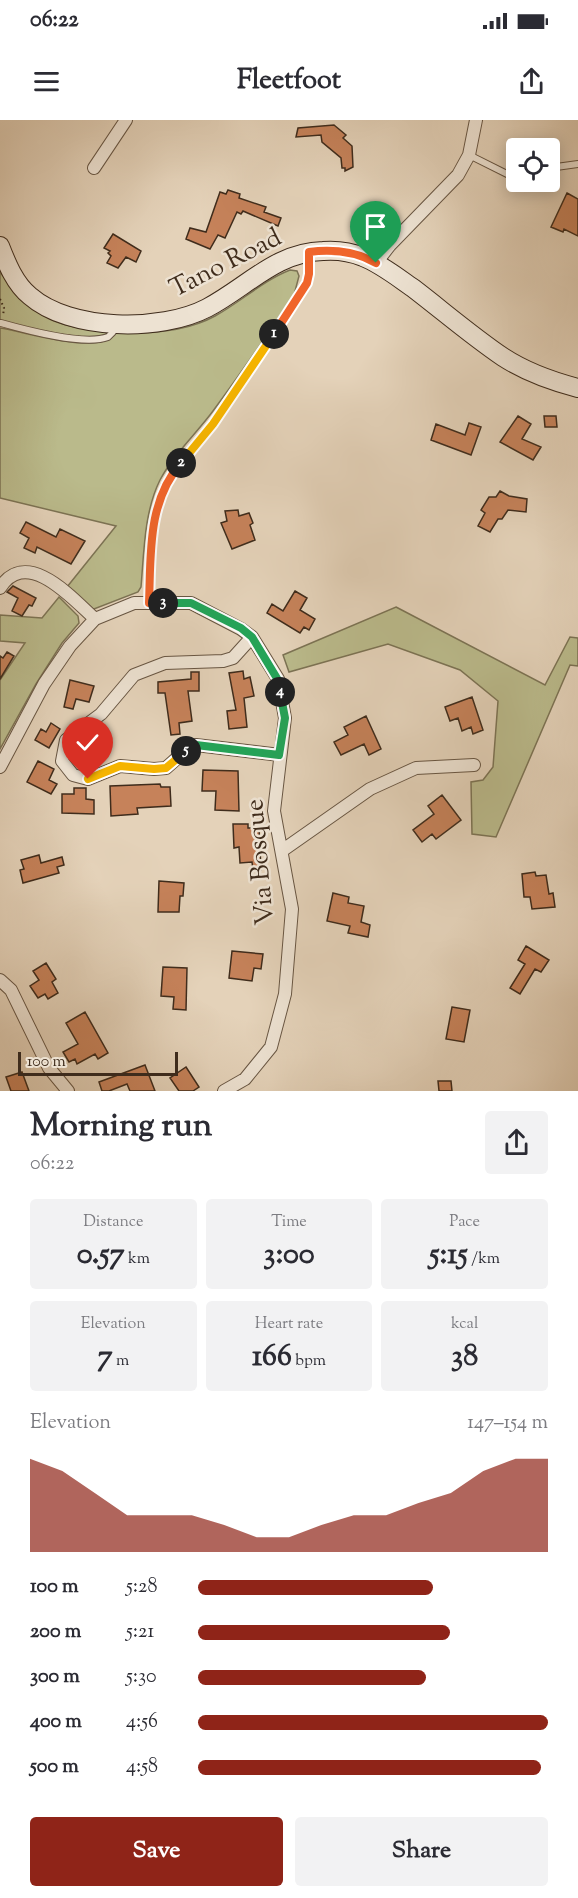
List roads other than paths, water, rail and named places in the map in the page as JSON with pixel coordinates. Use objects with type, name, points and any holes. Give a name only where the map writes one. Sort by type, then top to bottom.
[{"type":"street","points":[[94,168],[126,120]]},
{"type":"street","points":[[376,263],[390,245],[459,175],[469,154],[476,120]]},
{"type":"street","name":"Tano Road","points":[[0,246],[20,287],[38,303],[59,314],[115,324],[156,322],[185,317],[208,308],[280,261],[309,252],[344,252],[366,258],[395,275],[515,364],[542,377],[578,388]]},
{"type":"street","points":[[0,588],[8,578],[18,574],[30,573],[46,577],[95,619]]},
{"type":"street","name":"Via Bosque","points":[[0,767],[44,684],[70,646],[95,619],[134,603],[191,603],[241,628],[252,637],[278,680],[285,718],[274,811],[283,850],[292,909],[285,994],[271,1047],[245,1079],[224,1091]]},
{"type":"street","points":[[252,637],[232,658],[223,661],[165,663],[134,675],[101,714],[66,740],[62,760],[73,775],[88,779],[120,766],[166,768],[185,751],[196,745],[279,755]]},
{"type":"street","points":[[283,850],[370,789],[416,768],[474,765]]},
{"type":"street","points":[[0,980],[11,990],[49,1068],[68,1091]]},
{"type":"lane","points":[[469,154],[506,173]]},
{"type":"lane","points":[[560,166],[578,164]]},
{"type":"lane","points":[[149,603],[152,536],[164,486],[213,424],[302,292],[309,274],[309,252]]},
{"type":"lane","points":[[2,323],[36,333],[102,339],[111,335],[115,324]]}]
